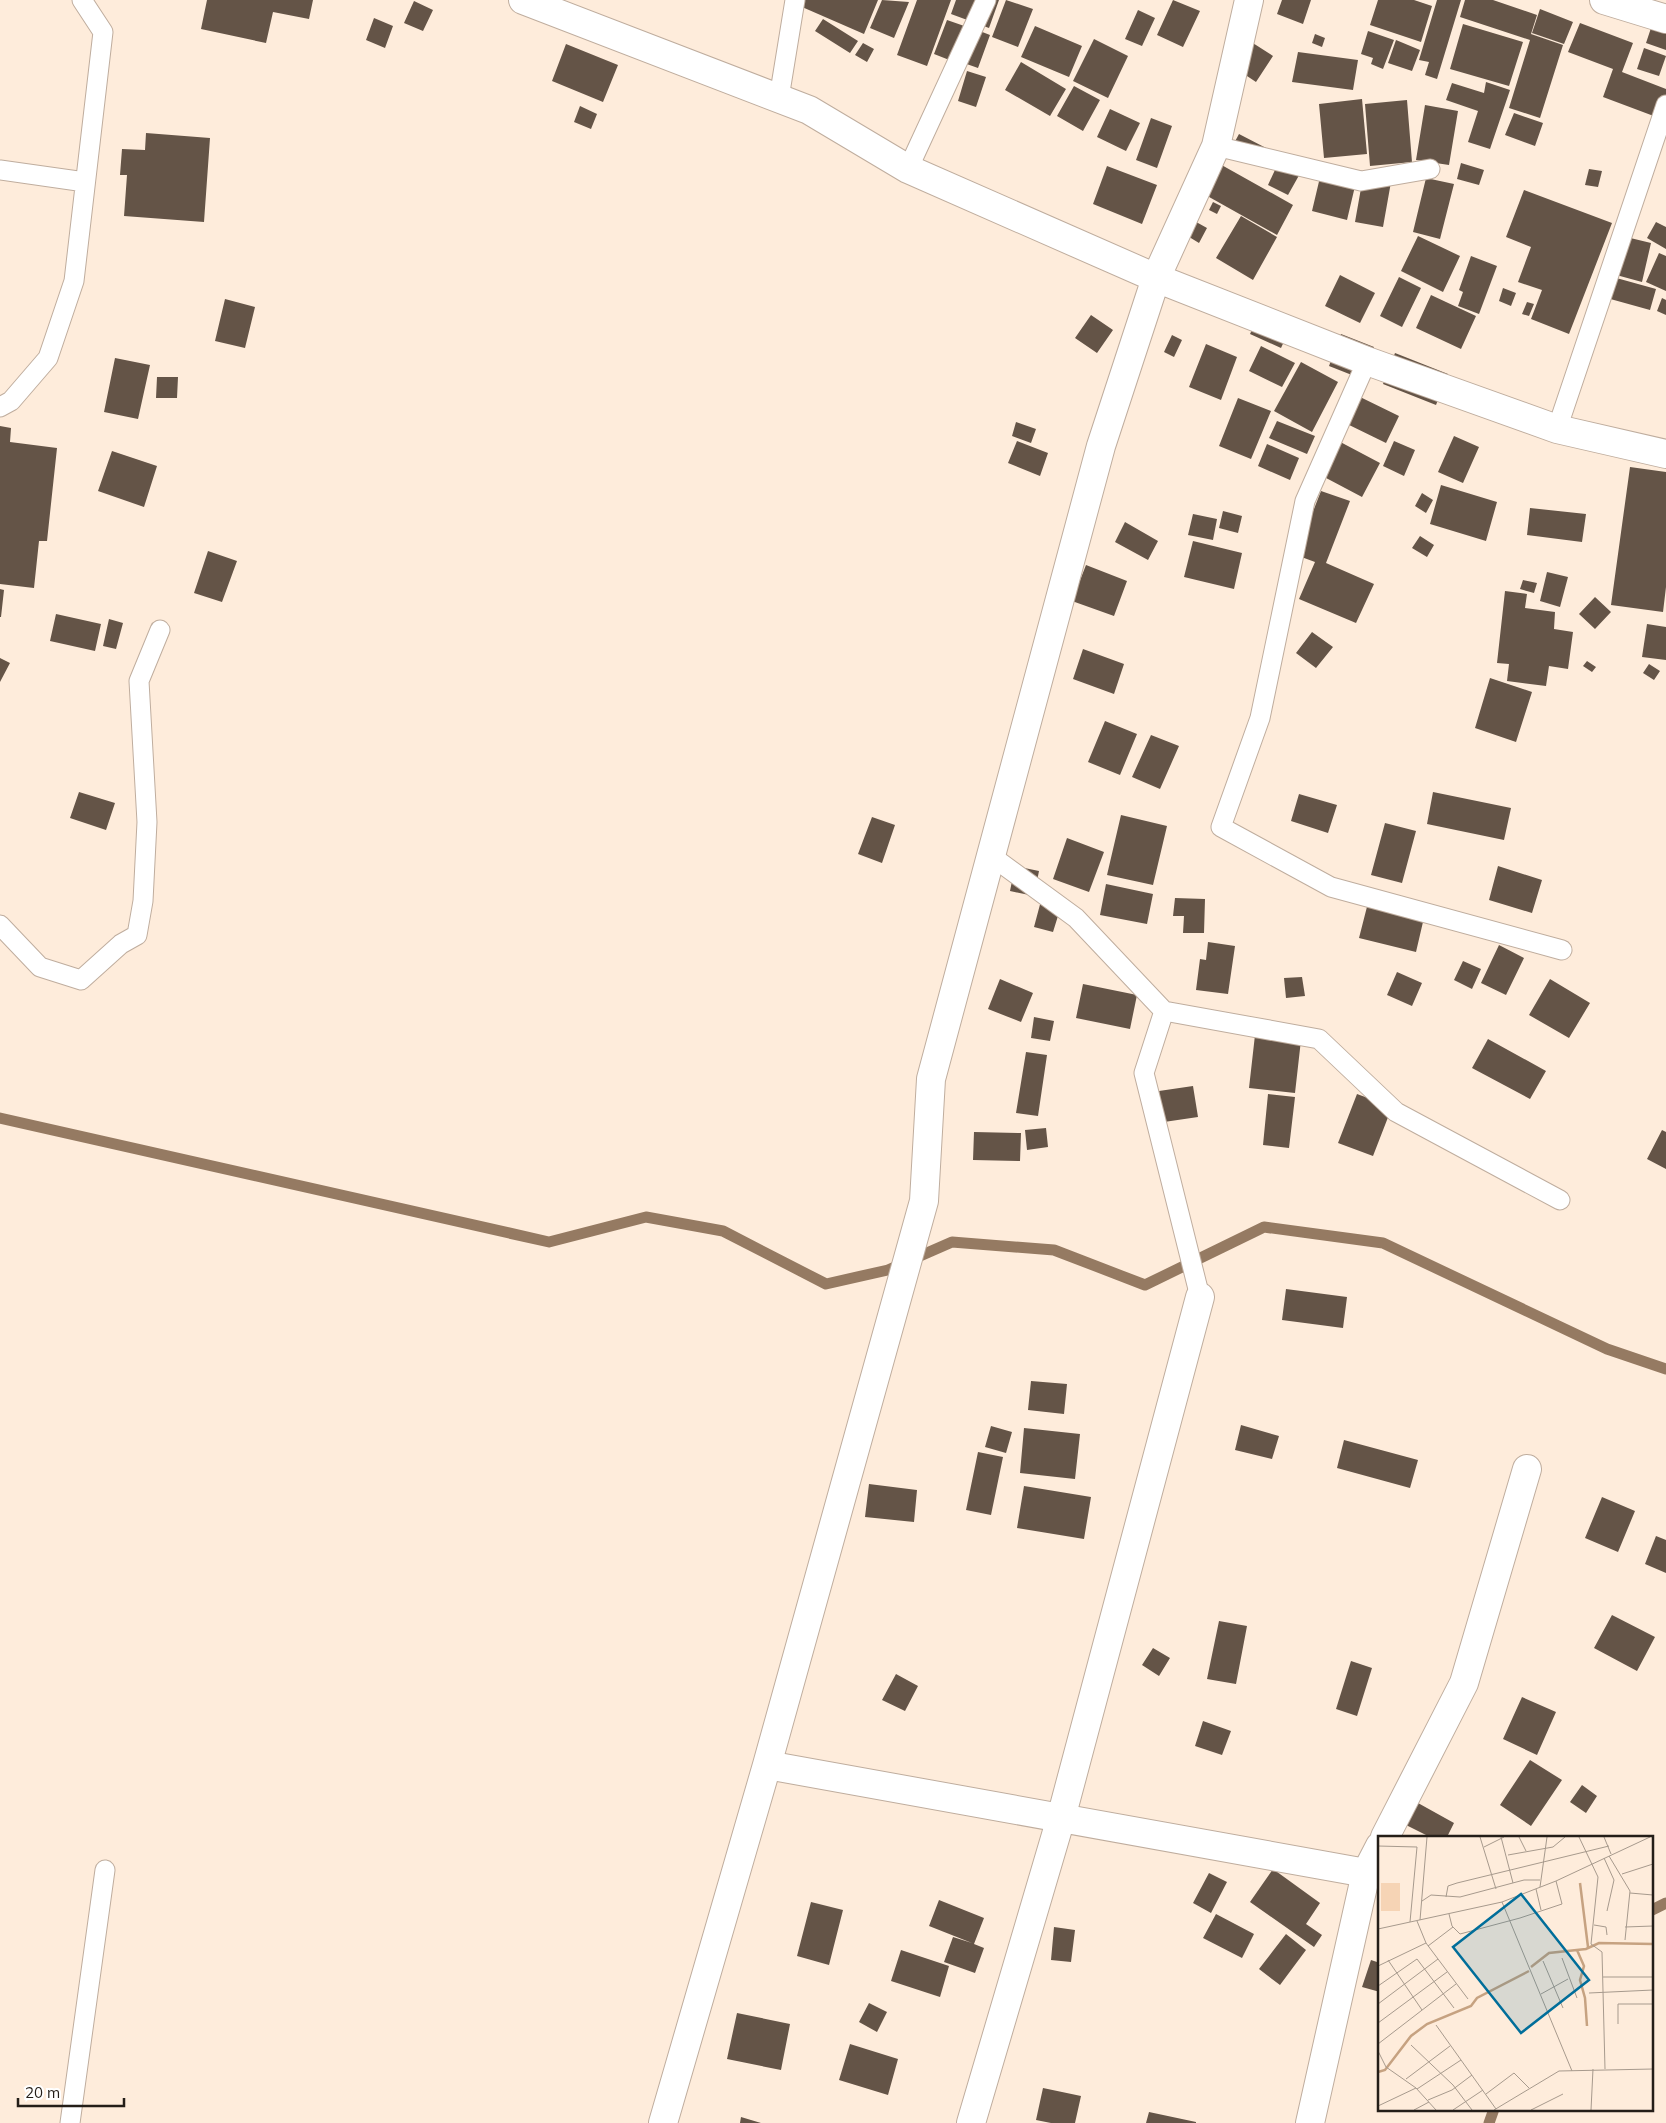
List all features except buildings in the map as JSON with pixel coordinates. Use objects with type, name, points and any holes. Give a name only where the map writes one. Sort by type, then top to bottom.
[{"type":"street","points":[[523,0],[809,110],[908,169],[1156,278],[1367,361],[1557,429],[1666,454]]},
{"type":"street","points":[[664,2123],[767,1765],[924,1201],[931,1078],[1101,446],[1156,278],[1216,146],[1249,0]]},
{"type":"street","points":[[1604,0],[1666,19]]},
{"type":"street","points":[[971,2123],[1061,1818],[1200,1297]]},
{"type":"street","points":[[1386,1836],[1464,1683],[1527,1469]]},
{"type":"street","points":[[767,1765],[1366,1873]]},
{"type":"street","points":[[1310,2123],[1366,1873],[1378,1850]]},
{"type":"lane","points":[[0,407],[11,401],[48,358],[74,281],[103,32],[82,0]]},
{"type":"lane","points":[[779,98],[795,0]]},
{"type":"lane","points":[[908,169],[986,0]]},
{"type":"lane","points":[[1557,429],[1666,105]]},
{"type":"lane","points":[[1216,146],[1360,181],[1430,169]]},
{"type":"lane","points":[[0,170],[85,182]]},
{"type":"lane","points":[[1367,361],[1304,500],[1260,718],[1221,827],[1331,887],[1562,950]]},
{"type":"lane","points":[[0,925],[40,967],[81,980],[121,944],[137,935],[143,901],[148,822],[139,681],[160,630]]},
{"type":"lane","points":[[990,855],[1076,918],[1164,1011],[1319,1039],[1396,1112],[1560,1200]]},
{"type":"lane","points":[[1164,1011],[1144,1073],[1200,1297]]},
{"type":"lane","points":[[70,2123],[105,1870]]},
{"type":"waterway","points":[[0,1118],[549,1242],[646,1217],[723,1231],[826,1284],[888,1270],[952,1242],[1054,1250],[1145,1285],[1264,1227],[1383,1243],[1607,1349],[1666,1369]]},
{"type":"waterway","points":[[1654,1909],[1666,1903]]},
{"type":"waterway","points":[[1489,2123],[1494,2110]]}]
